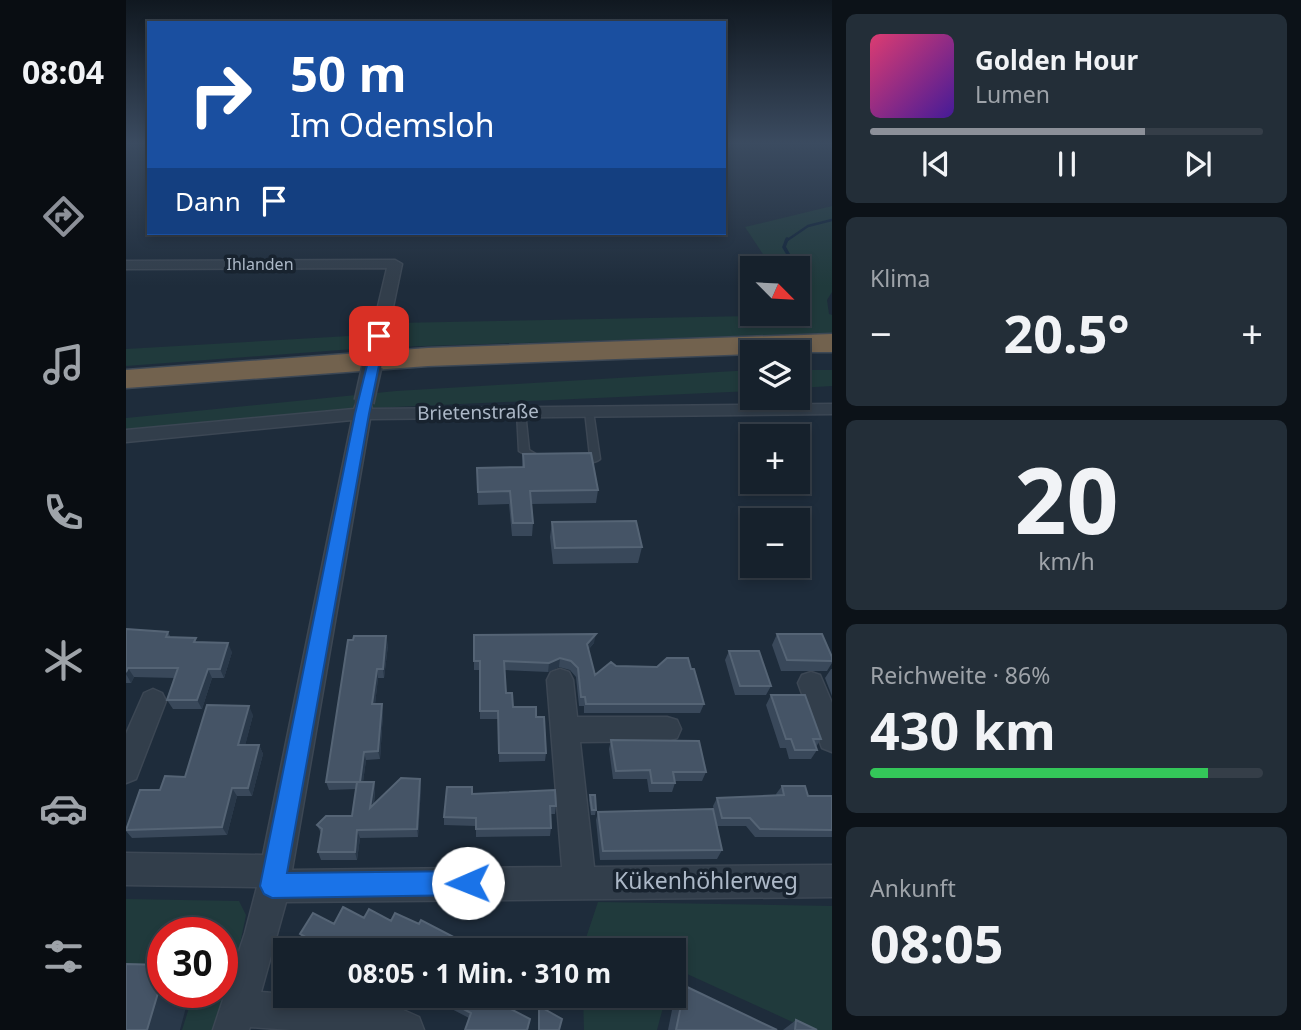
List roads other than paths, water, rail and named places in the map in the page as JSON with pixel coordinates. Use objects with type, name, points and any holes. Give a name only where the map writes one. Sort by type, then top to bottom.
[{"type":"highway","points":[[126,379],[428,357],[832,343]]},
{"type":"highway","points":[[810,358],[832,357]]},
{"type":"highway","points":[[126,394],[398,374],[740,360]]},
{"type":"street","name":"Ihlanden","points":[[126,265],[395,264],[363,408]]},
{"type":"street","name":"Brietenstraße","points":[[126,436],[363,408],[521,412],[832,409]]},
{"type":"street","points":[[363,408],[274,878],[262,933],[235,1019],[383,1019],[406,1030]]},
{"type":"street","points":[[560,680],[579,881]]},
{"type":"street","points":[[811,683],[831,733]]},
{"type":"street","points":[[126,769],[153,701]]},
{"type":"street","points":[[565,730],[667,729]]},
{"type":"street","name":"Kükenhöhlerweg","points":[[126,869],[274,878],[832,881]]},
{"type":"lane","points":[[573,459],[595,459],[589,411]]},
{"type":"lane","points":[[521,412],[524,451],[539,459],[550,459]]},
{"type":"waterway","points":[[786,241],[808,226],[832,220]]},
{"type":"waterway","points":[[786,241],[784,247],[789,256]]}]
